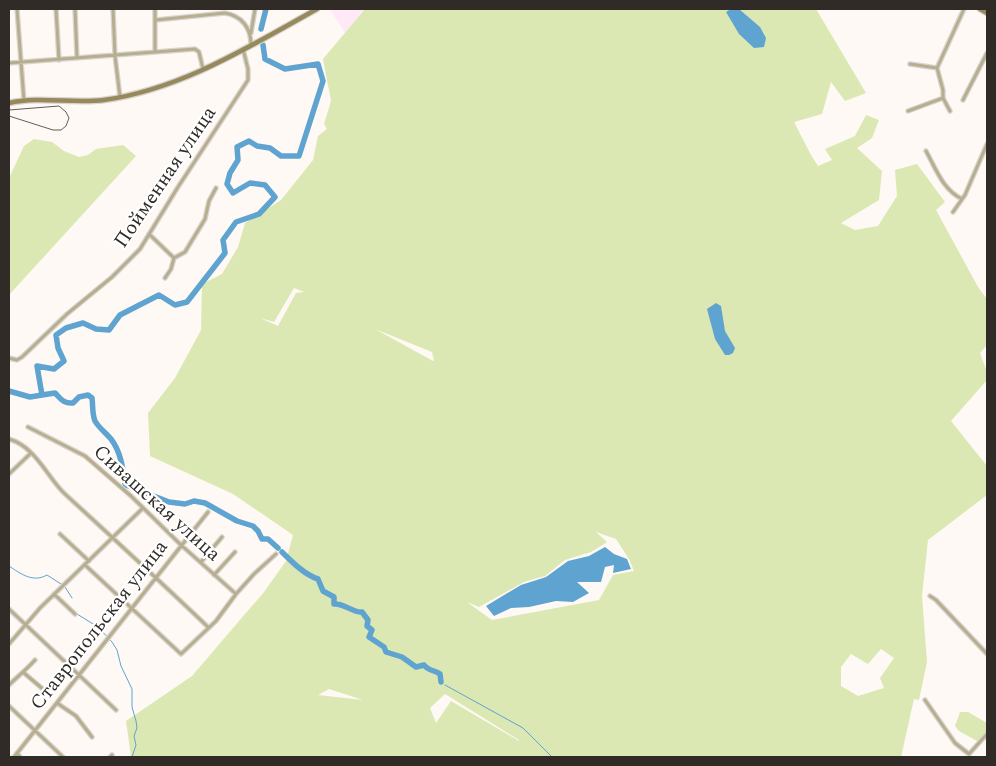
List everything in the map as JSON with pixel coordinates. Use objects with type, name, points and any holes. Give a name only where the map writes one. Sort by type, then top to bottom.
[{"type":"street","points":[[17,9],[24,100]]},
{"type":"street","points":[[56,9],[58,60]]},
{"type":"street","points":[[75,9],[77,58]]},
{"type":"street","points":[[113,9],[115,56],[120,97]]},
{"type":"street","points":[[155,9],[155,52]]},
{"type":"street","points":[[251,45],[255,9]]},
{"type":"street","points":[[9,103],[24,100],[102,100],[174,82],[251,45],[317,9]]},
{"type":"street","points":[[950,111],[943,98],[943,90],[937,68],[964,9]]},
{"type":"street","points":[[980,9],[987,13]]},
{"type":"street","points":[[156,20],[225,13],[239,18],[251,34]]},
{"type":"street","points":[[9,63],[195,49],[199,52],[203,69]]},
{"type":"street","name":"Пойменная улица","points":[[9,358],[17,360],[22,357],[67,314],[112,278],[140,248],[248,80],[248,69],[243,49]]},
{"type":"street","points":[[963,100],[987,52]]},
{"type":"street","points":[[910,64],[937,68]]},
{"type":"street","points":[[908,111],[943,98]]},
{"type":"street","points":[[953,212],[962,199],[987,144]]},
{"type":"street","points":[[926,151],[946,188],[953,195],[962,199]]},
{"type":"street","points":[[165,278],[174,258],[185,252],[205,219],[209,201],[216,188]]},
{"type":"street","points":[[149,234],[174,258]]},
{"type":"street","name":"Сивашская улица","points":[[28,427],[85,456],[236,594]]},
{"type":"street","points":[[9,439],[32,453],[63,492],[208,627]]},
{"type":"street","points":[[9,474],[32,453]]},
{"type":"street","points":[[9,644],[54,594],[143,508]]},
{"type":"street","name":"Ставропольская улица","points":[[14,757],[208,512]]},
{"type":"street","points":[[60,534],[89,561]]},
{"type":"street","points":[[201,562],[222,537]]},
{"type":"street","points":[[214,575],[235,552]]},
{"type":"street","points":[[84,566],[181,654],[216,621],[236,594],[276,554]]},
{"type":"street","points":[[54,594],[75,614]]},
{"type":"street","points":[[930,596],[987,654]]},
{"type":"street","points":[[9,609],[116,710]]},
{"type":"street","points":[[9,685],[19,674],[24,673],[35,660]]},
{"type":"street","points":[[24,673],[44,690]]},
{"type":"street","points":[[925,700],[954,743],[972,757]]},
{"type":"street","points":[[57,704],[76,716],[92,737]]},
{"type":"street","points":[[9,706],[63,757]]},
{"type":"street","points":[[968,754],[987,734]]},
{"type":"street","points":[[17,753],[20,757]]},
{"type":"shaded area","points":[[330,9],[365,9],[345,33]]},
{"type":"green space","points":[[365,9],[816,9],[866,93],[845,101],[831,82],[822,114],[794,122],[811,155],[818,166],[832,160],[825,149],[855,136],[866,115],[879,120],[872,138],[857,148],[882,171],[879,200],[841,223],[855,230],[878,226],[897,196],[895,170],[917,164],[945,202],[936,210],[978,287],[987,299],[987,345],[980,353],[987,372],[987,380],[951,421],[987,466],[987,495],[928,540],[922,596],[927,662],[919,700],[914,699],[901,757],[131,757],[126,721],[192,676],[264,592],[286,561],[293,535],[233,494],[150,456],[148,413],[175,378],[201,330],[202,284],[222,274],[238,247],[245,223],[281,200],[313,160],[318,136],[327,129],[324,124],[331,101],[323,59]],"holes":[[[294,288],[304,292],[296,293],[278,326],[260,318],[274,322]],[[375,329],[432,352],[433,361]],[[596,532],[616,539],[629,559],[634,571],[613,575],[599,600],[492,620],[467,602],[479,607],[524,582],[545,576],[565,560],[591,552],[607,542]],[[881,649],[894,658],[880,678],[884,688],[858,696],[841,686],[841,667],[851,654],[868,664]],[[329,689],[363,700],[318,695]],[[445,694],[519,741],[451,701],[436,723],[430,708]]]},
{"type":"green space","points":[[34,139],[52,142],[64,151],[79,157],[88,155],[96,149],[123,145],[136,156],[9,295],[9,178],[24,146]]},
{"type":"green space","points":[[960,712],[968,712],[987,723],[987,740],[977,741],[959,731],[955,726]]},
{"type":"water","points":[[731,9],[739,9],[760,27],[766,38],[764,47],[754,48],[739,34],[726,12]]},
{"type":"water","points":[[716,303],[721,306],[725,331],[735,348],[733,353],[729,355],[725,355],[715,339],[707,309]]},
{"type":"water","points":[[605,547],[614,554],[627,559],[631,569],[613,573],[614,565],[605,567],[601,582],[577,582],[589,593],[573,602],[556,601],[529,607],[511,608],[494,616],[486,606],[521,585],[546,577],[568,561],[589,556]]},
{"type":"waterway","points":[[261,29],[266,9]]},
{"type":"waterway","points":[[9,391],[30,397],[42,395],[37,366],[54,369],[64,361],[58,348],[56,335],[66,328],[83,323],[96,329],[109,330],[120,315],[159,295],[175,305],[187,302],[225,253],[223,240],[236,222],[259,214],[275,197],[265,185],[250,183],[233,193],[227,184],[230,173],[238,160],[237,147],[249,141],[257,146],[270,148],[281,156],[299,156],[323,81],[318,64],[285,69],[265,59],[263,45]]},
{"type":"waterway","points":[[42,395],[55,393],[67,403],[73,403],[79,397],[88,395],[92,398],[95,421],[117,449],[125,484]]},
{"type":"waterway","points":[[126,485],[169,502],[185,504],[194,501],[205,503],[237,521],[253,526],[262,539],[268,539],[278,548]]},
{"type":"waterway","points":[[282,552],[294,564],[318,579],[323,591],[334,597],[334,604],[362,612],[368,620],[367,626],[372,630],[369,637],[384,647],[386,652],[402,657],[416,667],[424,665],[440,674],[441,682]]},
{"type":"waterway","points":[[9,566],[32,578],[47,575],[61,584]]},
{"type":"waterway","points":[[65,587],[72,598]]},
{"type":"waterway","points":[[77,614],[98,627],[117,650],[121,666],[132,689],[132,707],[137,728],[134,736],[136,745],[132,757]]},
{"type":"waterway","points":[[445,685],[523,728],[552,757]]},
{"type":"tram line","points":[[9,110],[59,106],[66,112],[69,118],[66,126],[61,130],[53,130],[9,116]]}]
